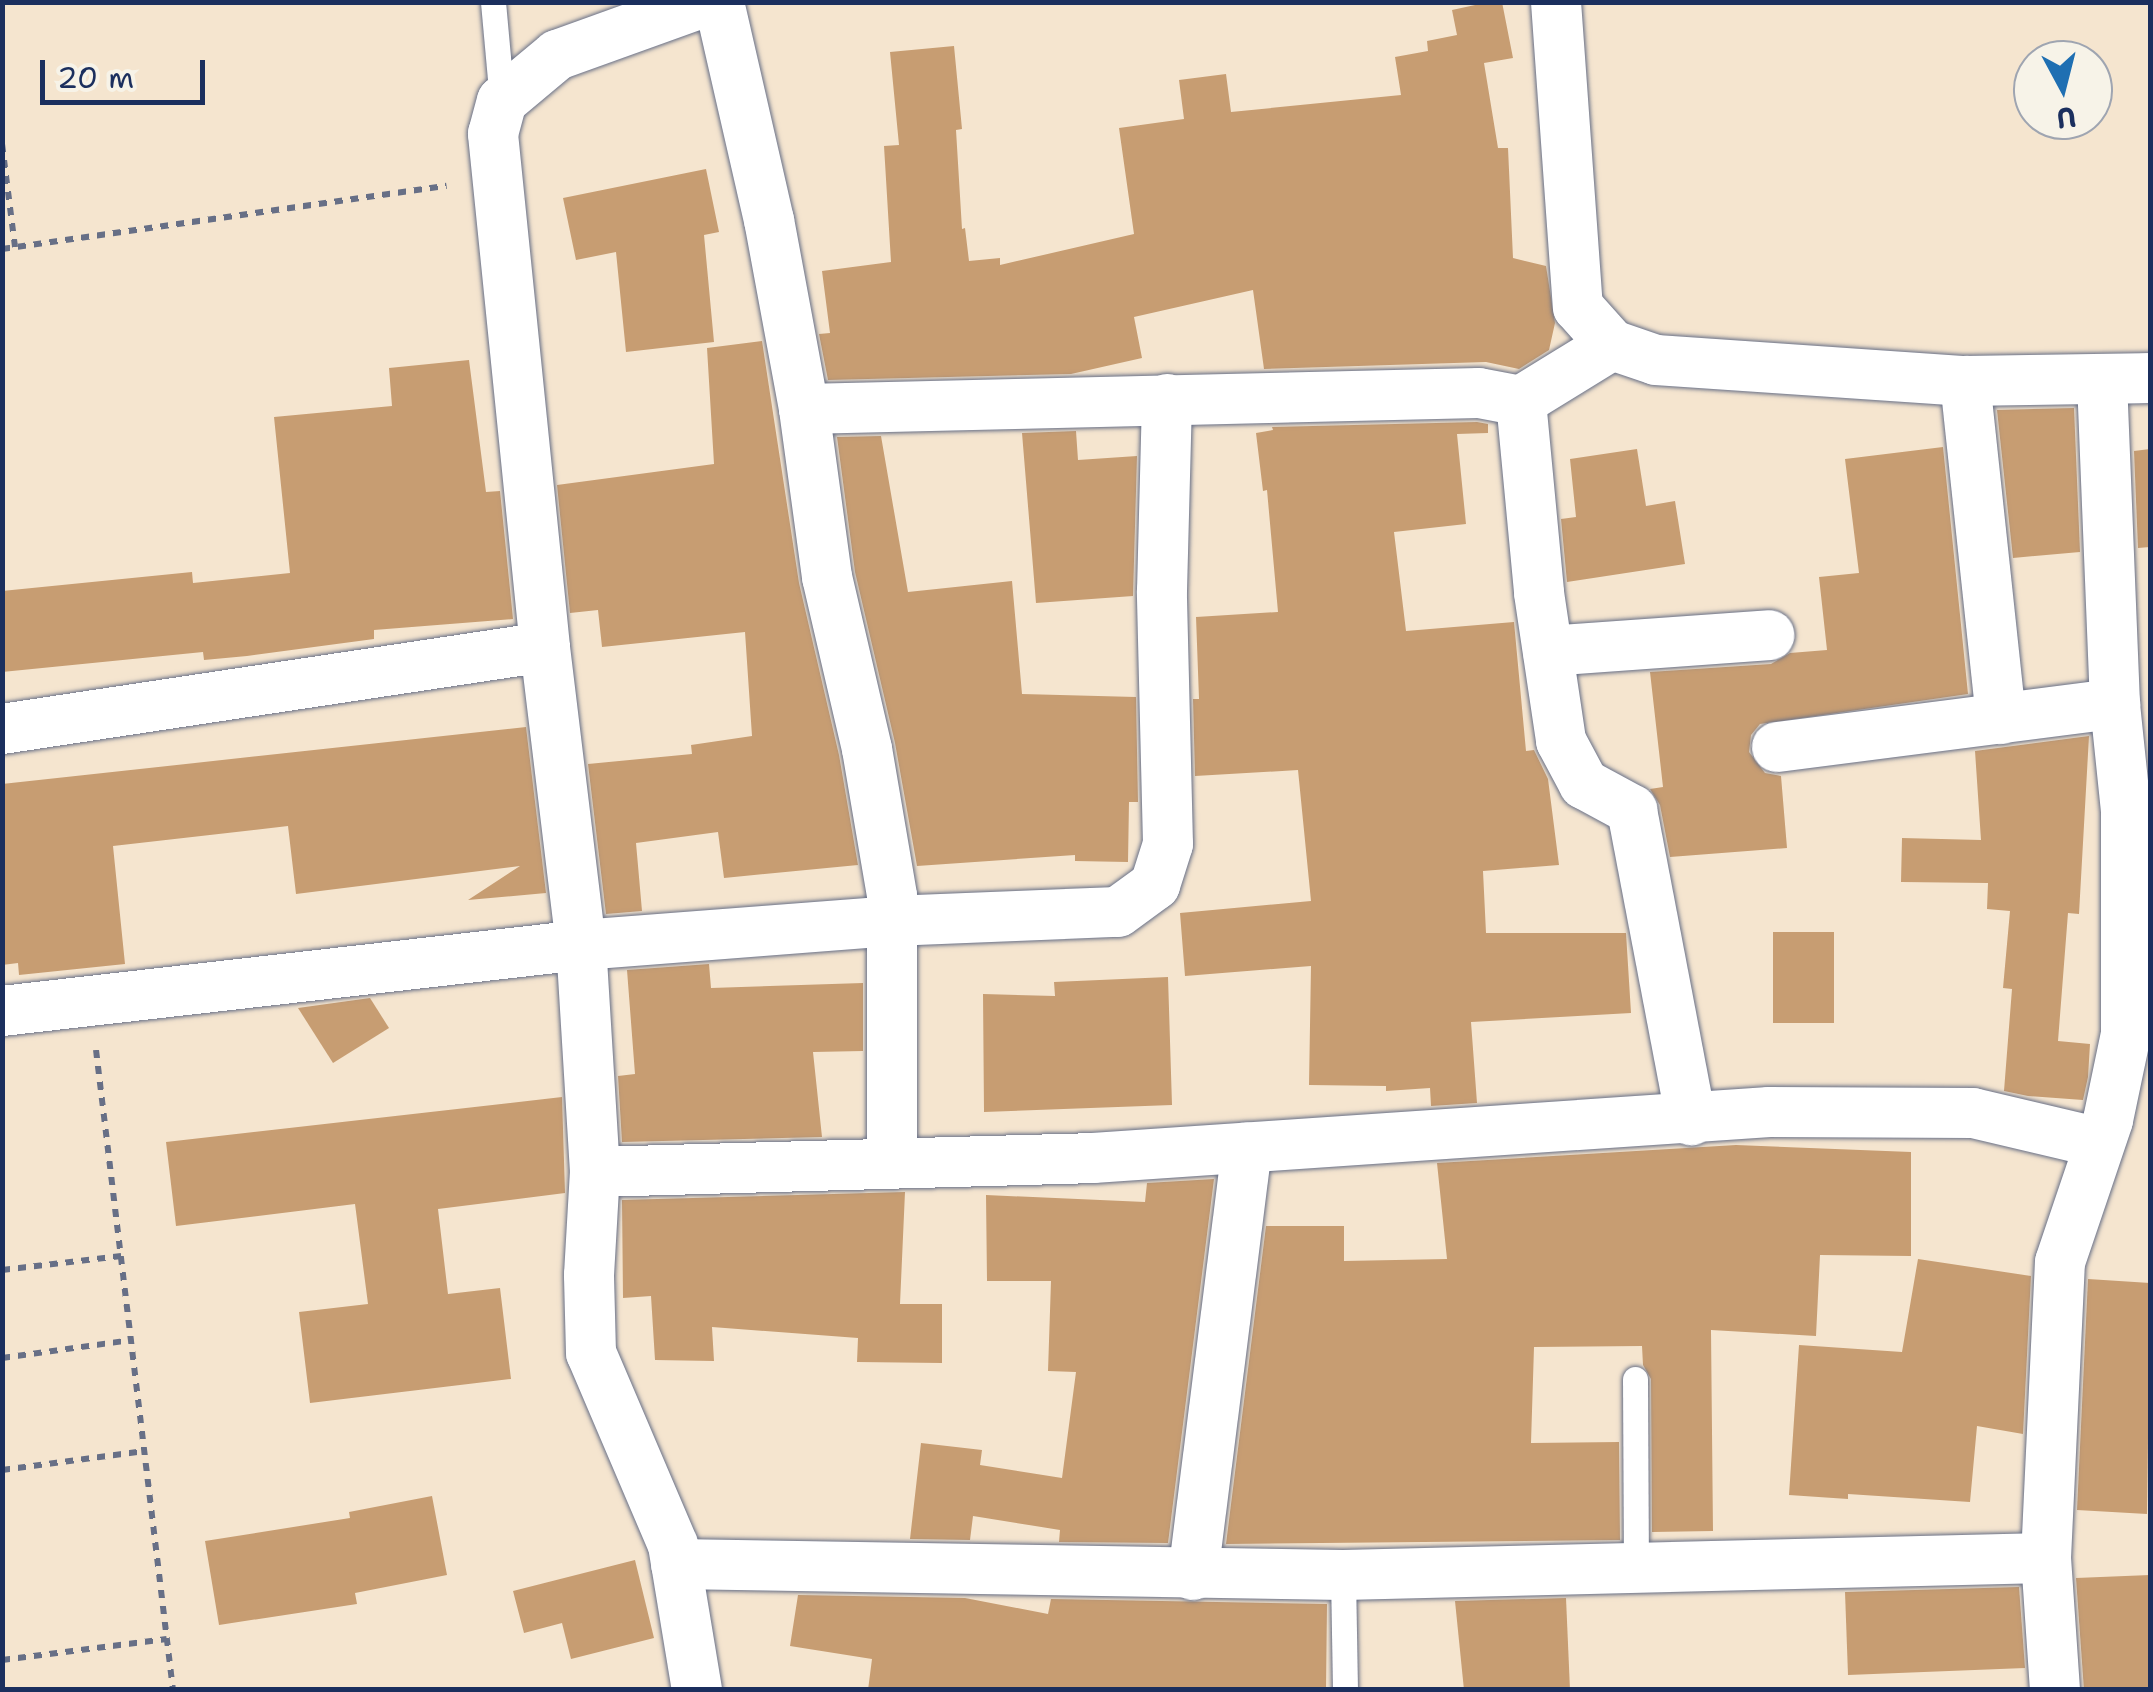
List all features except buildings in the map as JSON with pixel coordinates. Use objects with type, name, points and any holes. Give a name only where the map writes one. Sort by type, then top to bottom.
[{"type":"street","points":[[697,1690],[676,1564],[646,1475],[591,1353],[589,1275],[595,1172],[581,944],[545,647],[493,134],[502,102],[557,55],[704,2]]},
{"type":"street","points":[[719,2],[769,220],[804,408],[827,576],[868,749],[892,896],[892,1163]]},
{"type":"street","points":[[1556,2],[1578,307],[1612,346],[1656,360],[1966,382],[2126,379],[2116,704],[2138,896],[2126,1034],[2100,1143],[2060,1262],[2046,1558],[2055,1690]]},
{"type":"street","points":[[804,408],[1479,393],[1522,401],[1612,346]]},
{"type":"street","points":[[1966,382],[2002,720]]},
{"type":"street","points":[[2,1011],[581,944],[891,921],[1118,912],[1155,885],[1168,844],[1162,591],[1167,399]]},
{"type":"street","points":[[1522,401],[1561,741],[1584,784],[1632,810],[1691,1120]]},
{"type":"street","points":[[1548,652],[1769,635]]},
{"type":"street","points":[[2,729],[545,647]]},
{"type":"street","points":[[1778,747],[2116,704]]},
{"type":"street","points":[[595,1172],[1094,1158],[1769,1112],[1973,1113],[2100,1143]]},
{"type":"street","points":[[1193,1574],[1247,1147]]},
{"type":"street","points":[[676,1564],[1344,1574],[2046,1558]]},
{"type":"lane","points":[[493,2],[502,102]]},
{"type":"lane","points":[[1635,1379],[1636,1566]]},
{"type":"lane","points":[[1344,1574],[1345,1690]]},
{"type":"path","points":[[2,144],[15,247]]},
{"type":"path","points":[[2,249],[496,179]]},
{"type":"path","points":[[90,1001],[173,1690]]},
{"type":"path","points":[[2,1270],[121,1256]]},
{"type":"path","points":[[2,1358],[131,1340]]},
{"type":"path","points":[[2,1470],[145,1451]]},
{"type":"path","points":[[2,1660],[167,1639]]}]
